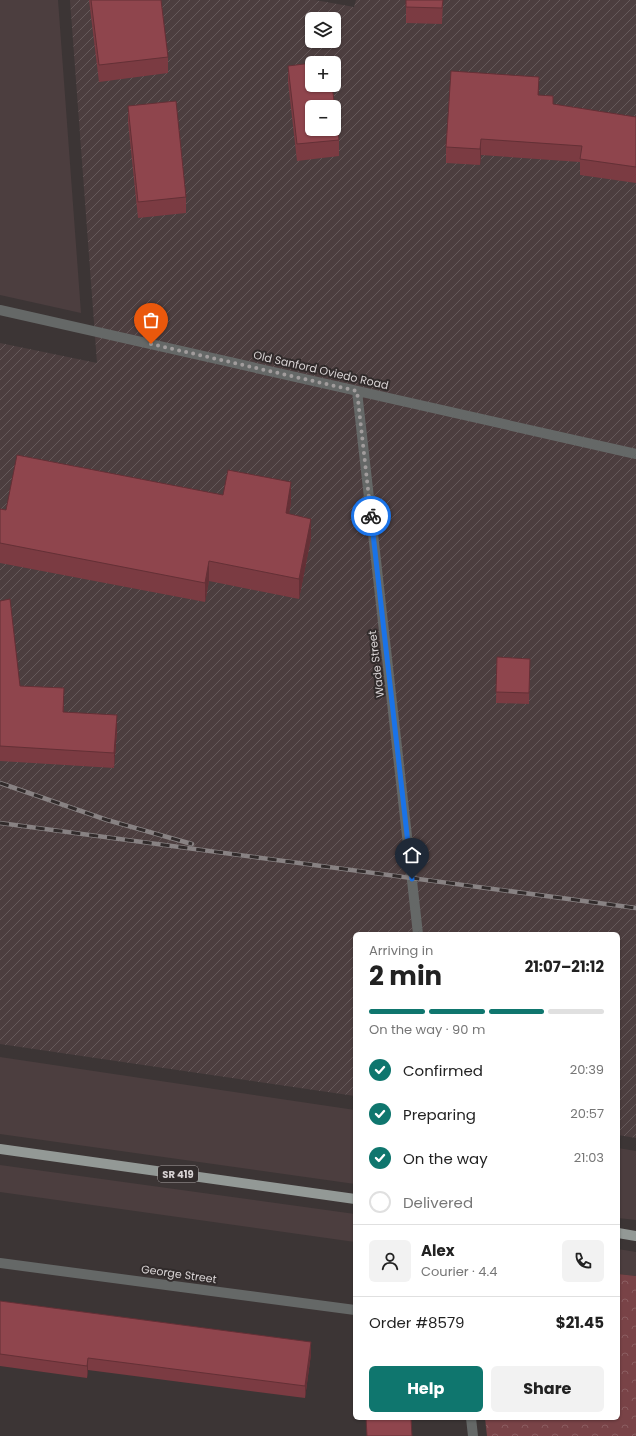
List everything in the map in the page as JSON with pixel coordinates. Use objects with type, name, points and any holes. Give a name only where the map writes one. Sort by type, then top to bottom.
[{"type":"main road","name":"SR 419","points":[[0,1150],[353,1199]]},
{"type":"main road","points":[[620,1234],[636,1236]]},
{"type":"street","name":"Old Sanford Oviedo Road","points":[[0,310],[636,454]]},
{"type":"street","name":"Wade Street","points":[[357,391],[418,932]]},
{"type":"street","name":"George Street","points":[[0,1263],[353,1310]]},
{"type":"street","points":[[471,1420],[473,1436]]},
{"type":"shaded area","points":[[0,0],[58,0],[81,313],[0,295]]},
{"type":"shaded area","points":[[70,0],[315,0],[354,7],[356,0],[636,0],[636,1138],[620,1135],[620,932],[353,932],[353,1096],[0,1044],[0,343],[97,363]]},
{"type":"shaded area","points":[[0,1057],[353,1110],[353,1184],[0,1134]]},
{"type":"shaded area","points":[[620,1148],[636,1151],[636,1220],[620,1218]]},
{"type":"shaded area","points":[[0,1165],[353,1214],[353,1242],[0,1192]]},
{"type":"shaded area","points":[[620,1249],[636,1252],[636,1276],[620,1274]]},
{"type":"green space","points":[[620,1274],[636,1276],[636,1436],[487,1436],[485,1420],[620,1420]]},
{"type":"building","points":[[91,0],[161,0],[168,57],[99,65]]},
{"type":"building","points":[[406,0],[443,0],[442,8],[406,7]]},
{"type":"building","points":[[305,64],[305,92],[333,92],[334,100],[305,100],[305,136],[338,136],[339,140],[297,144],[288,66]]},
{"type":"building","points":[[451,71],[539,77],[538,95],[553,96],[553,104],[636,117],[636,167],[580,159],[582,146],[481,139],[480,149],[446,147]]},
{"type":"building","points":[[176,101],[186,197],[138,202],[128,106]]},
{"type":"building","points":[[17,455],[223,495],[228,470],[291,482],[286,513],[311,519],[299,579],[209,561],[205,583],[0,543],[0,509],[6,510]]},
{"type":"building","points":[[10,599],[20,686],[64,688],[63,712],[117,715],[114,753],[0,746],[0,601]]},
{"type":"building","points":[[497,657],[530,659],[529,693],[496,692]]},
{"type":"building","points":[[0,1301],[311,1342],[305,1386],[88,1358],[87,1366],[0,1354]]},
{"type":"building","points":[[366,1420],[411,1420],[412,1436],[367,1436]]},
{"type":"railway","points":[[0,783],[107,820],[192,844]]},
{"type":"railway","points":[[0,823],[636,908]]},
{"type":"way so far","points":[[151,344],[357,391],[371,516]]},
{"type":"route","points":[[371,516],[412,879]]}]
